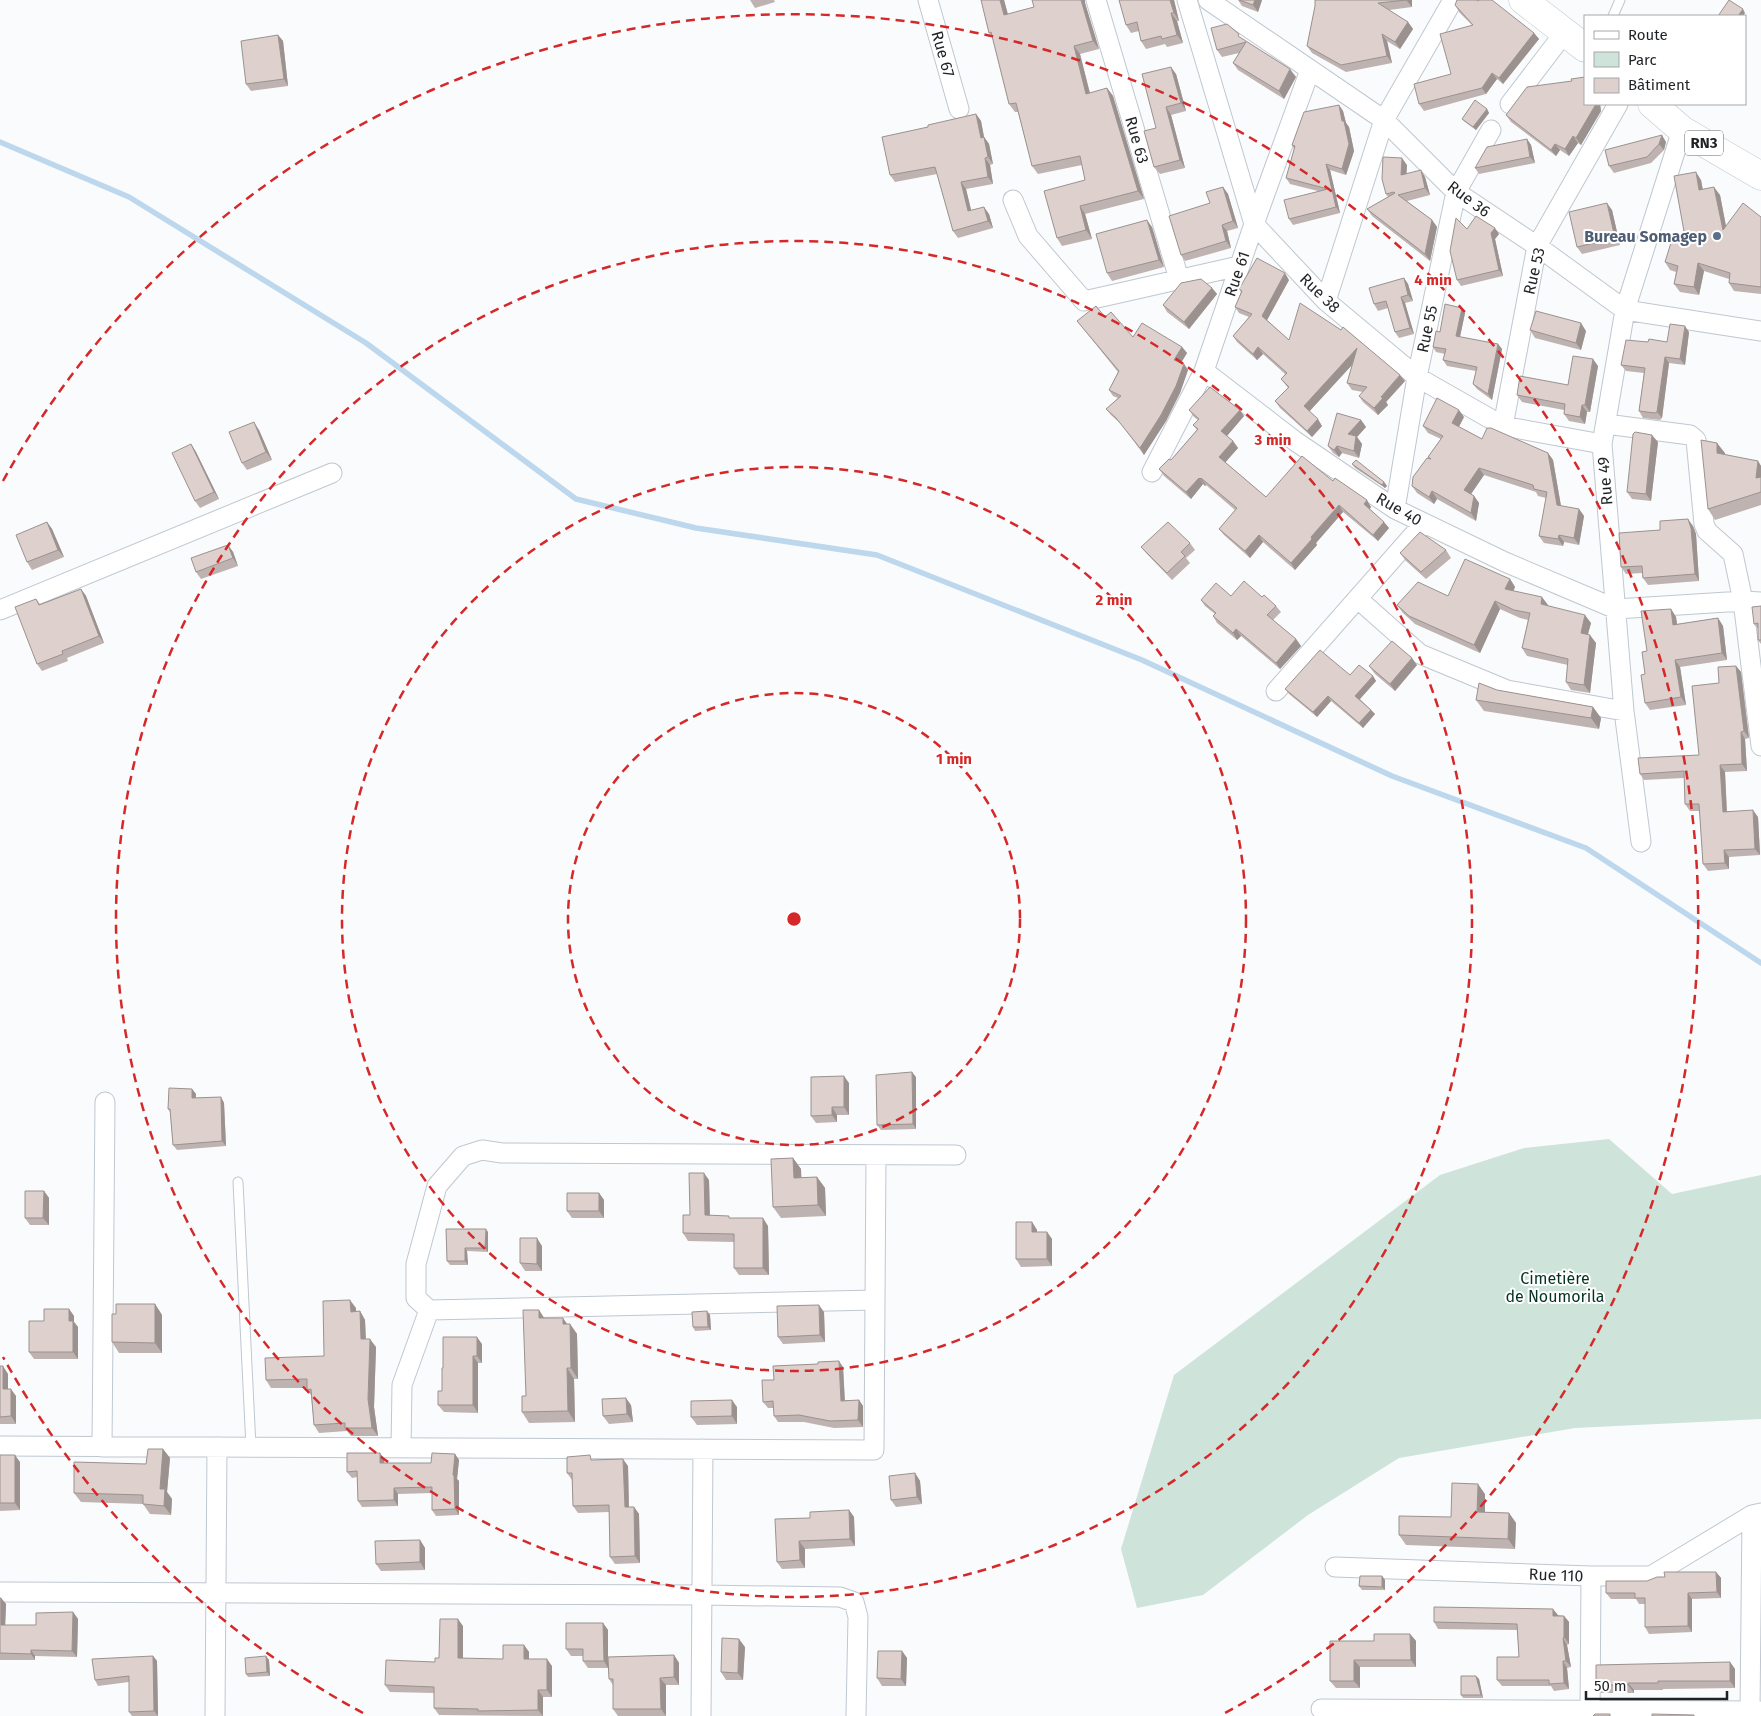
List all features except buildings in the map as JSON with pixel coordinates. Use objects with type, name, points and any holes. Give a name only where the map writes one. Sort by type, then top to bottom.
[{"type":"highway","points":[[1523,0],[1575,40]]},
{"type":"highway","name":"RN3","points":[[1653,105],[1682,130],[1761,176]]},
{"type":"street","name":"Rue 67","points":[[928,0],[959,109]]},
{"type":"street","name":"Rue 63","points":[[1096,0],[1179,279]]},
{"type":"street","name":"Rue 38","points":[[1187,0],[1254,224],[1326,301],[1417,377],[1503,426],[1602,444]]},
{"type":"street","name":"Rue 36","points":[[1208,0],[1384,120],[1456,192],[1537,246],[1625,310],[1761,331]]},
{"type":"street","points":[[1326,301],[1384,120],[1453,0]]},
{"type":"street","points":[[1510,104],[1575,40]]},
{"type":"street","name":"Rue 61","points":[[1152,472],[1204,371],[1239,266],[1310,70]]},
{"type":"street","name":"Rue 53","points":[[1503,426],[1537,246],[1617,105]]},
{"type":"street","name":"Rue 55","points":[[1395,509],[1417,377],[1456,192],[1491,130]]},
{"type":"street","name":"Rue 49","points":[[1641,842],[1624,711],[1602,444],[1625,310],[1682,130]]},
{"type":"street","points":[[1013,200],[1028,236],[1084,301],[1239,266]]},
{"type":"street","name":"Rue 40","points":[[1204,371],[1295,441],[1395,509],[1505,562],[1616,609]]},
{"type":"street","points":[[1606,424],[1690,435],[1696,440],[1704,524],[1707,531],[1733,554],[1752,602],[1761,746]]},
{"type":"street","points":[[0,610],[332,473]]},
{"type":"street","points":[[1276,691],[1424,523]]},
{"type":"street","points":[[1358,599],[1420,654],[1507,690],[1624,711]]},
{"type":"street","points":[[1616,609],[1752,602]]},
{"type":"street","points":[[102,1447],[105,1102]]},
{"type":"street","points":[[875,1300],[429,1310],[416,1298],[416,1264],[437,1186],[463,1156],[482,1150],[502,1153],[956,1155]]},
{"type":"street","points":[[0,1446],[874,1450],[876,1155]]},
{"type":"street","points":[[401,1448],[402,1385],[429,1310]]},
{"type":"street","points":[[215,1716],[217,1447]]},
{"type":"street","points":[[701,1716],[703,1449]]},
{"type":"street","points":[[1321,1709],[1590,1713],[1729,1713],[1755,1711],[1756,1514]]},
{"type":"street","name":"Rue 110","points":[[1334,1567],[1591,1576],[1651,1576],[1756,1514]]},
{"type":"street","points":[[1590,1713],[1591,1576]]},
{"type":"street","points":[[0,1592],[840,1597],[854,1602],[858,1617],[856,1716]]},
{"type":"lane","points":[[1613,15],[1620,0]]},
{"type":"lane","points":[[238,1182],[251,1447]]},
{"type":"green space","name":"Cimetière de Noumorila","points":[[1609,1139],[1672,1194],[1761,1175],[1761,1419],[1575,1428],[1399,1458],[1308,1515],[1203,1595],[1137,1608],[1121,1549],[1174,1375],[1440,1175],[1524,1148]]},
{"type":"waterway","points":[[0,142],[129,197],[366,343],[576,499],[696,528],[877,555],[1142,660],[1392,776],[1586,848],[1761,963]]},
{"type":"place","name":"Bureau Somagep","points":[[1717,236]]}]
